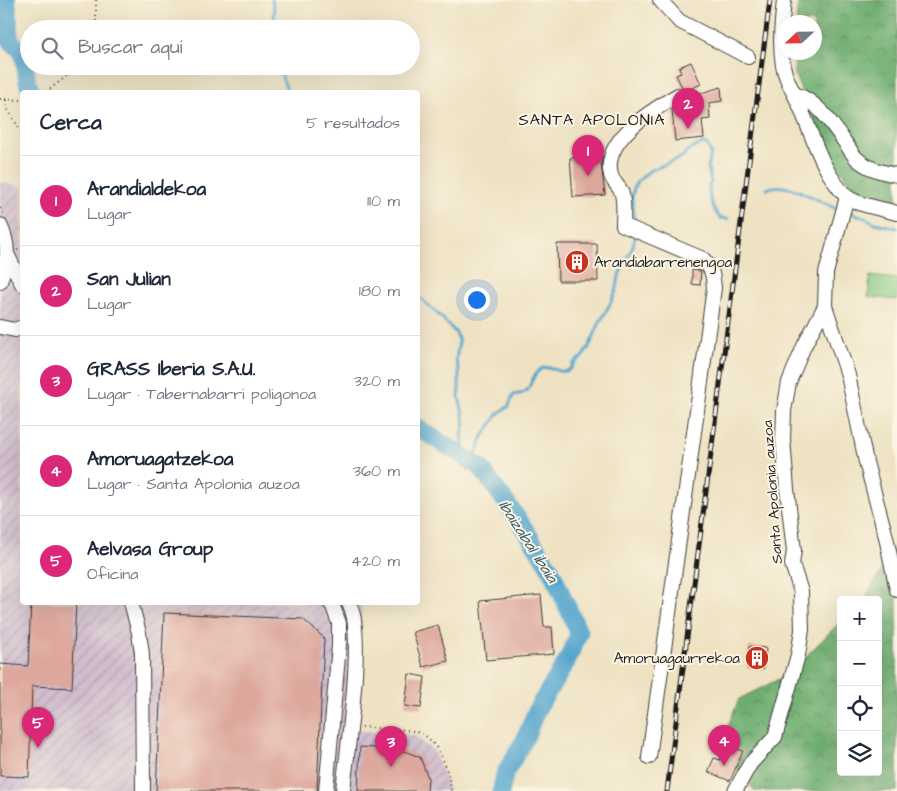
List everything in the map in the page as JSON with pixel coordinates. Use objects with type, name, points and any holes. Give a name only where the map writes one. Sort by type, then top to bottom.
[{"type":"street","points":[[660,0],[679,22],[748,57]]},
{"type":"street","points":[[784,0],[780,31],[786,79],[828,172],[847,197],[897,213]]},
{"type":"street","points":[[794,94],[804,96],[821,110],[856,158],[861,162],[872,169],[897,175]]},
{"type":"street","points":[[649,757],[712,298],[713,275],[710,266],[703,259],[623,225],[622,195],[620,188],[613,182],[610,173],[610,161],[612,152],[633,125],[678,95]]},
{"type":"street","name":"Santa Apolonia auzoa","points":[[735,791],[750,764],[759,752],[775,737],[798,655],[802,630],[801,592],[792,564],[794,551],[783,438],[784,411],[789,382],[804,346],[825,306],[826,273],[847,197]]},
{"type":"street","points":[[0,225],[8,256],[20,280]]},
{"type":"street","points":[[8,256],[0,283],[20,284]]},
{"type":"street","points":[[825,306],[848,375],[866,462],[886,537],[897,590]]},
{"type":"street","points":[[0,327],[20,331]]},
{"type":"street","points":[[133,605],[142,654],[143,791]]},
{"type":"street","points":[[326,791],[339,645],[339,623],[332,605]]},
{"type":"street","points":[[343,791],[357,650],[354,616],[349,605]]},
{"type":"path","points":[[96,0],[96,20]]},
{"type":"path","points":[[50,90],[69,75]]},
{"type":"path","points":[[0,100],[20,100]]},
{"type":"path","points":[[6,100],[7,108],[20,130]]},
{"type":"path","points":[[350,726],[417,732],[428,738],[439,753],[446,769],[451,791]]},
{"type":"shaded area","points":[[0,182],[20,187],[20,605],[361,605],[352,730],[414,735],[434,751],[449,791],[0,791]]},
{"type":"green space","points":[[798,0],[897,0],[897,202],[851,186],[829,154],[794,74],[795,60],[822,60],[822,15],[797,15]]},
{"type":"green space","points":[[870,276],[897,279],[897,300],[868,297]]},
{"type":"green space","points":[[897,544],[897,791],[755,791],[719,747],[739,699],[787,675],[837,625],[837,776],[882,776],[882,596],[867,595]]},
{"type":"building","points":[[691,62],[701,84],[686,91],[676,75],[681,73],[679,67]]},
{"type":"building","points":[[721,87],[722,101],[709,103],[710,119],[702,120],[704,138],[675,141],[672,109],[676,106],[700,104],[698,94]]},
{"type":"building","points":[[603,156],[601,163],[605,195],[573,197],[570,158]]},
{"type":"building","name":"Arandiabarrenengoa","points":[[557,244],[597,244],[598,281],[558,281]]},
{"type":"building","points":[[692,270],[701,271],[700,285],[692,284]]},
{"type":"building","points":[[541,595],[544,627],[552,627],[554,654],[486,660],[480,601]]},
{"type":"building","points":[[31,605],[76,605],[72,688],[32,686],[29,777],[0,776],[0,664],[28,666]]},
{"type":"building","points":[[164,613],[303,619],[324,638],[317,791],[156,791]]},
{"type":"building","points":[[438,625],[448,661],[423,667],[413,632]]},
{"type":"building","name":"Amoruagaurrekoa","points":[[749,647],[766,648],[764,669],[747,668]]},
{"type":"building","points":[[409,674],[425,677],[421,708],[405,706]]},
{"type":"building","points":[[727,745],[743,751],[730,781],[708,772],[714,758],[720,760]]},
{"type":"building","points":[[360,747],[401,750],[420,757],[428,778],[427,791],[358,791]]},
{"type":"waterway","name":"Ibaizabal ibaia","points":[[7,0],[10,40],[20,50]]},
{"type":"waterway","points":[[272,0],[274,20]]},
{"type":"waterway","name":"Ibaizabal ibaia","points":[[27,75],[31,90]]},
{"type":"waterway","points":[[282,75],[287,90]]},
{"type":"waterway","points":[[635,226],[632,199],[636,183],[649,171],[676,160],[687,151],[703,143],[708,146],[711,154],[708,166],[711,182],[709,186],[710,199],[720,218],[728,219]]},
{"type":"waterway","points":[[767,189],[775,187],[792,189],[837,209]]},
{"type":"waterway","points":[[852,213],[875,223],[897,228]]},
{"type":"waterway","points":[[473,462],[483,436],[499,413],[509,406],[513,395],[525,392],[536,373],[541,369],[548,368],[563,372],[567,371],[586,352],[617,288],[619,275],[632,249],[635,234]]},
{"type":"waterway","points":[[420,298],[456,333],[459,342],[456,360],[459,370],[459,396],[465,424],[462,434],[465,458]]},
{"type":"waterway","name":"Ibaizabal ibaia","points":[[420,429],[480,467],[519,520],[551,570],[579,633],[567,661],[537,709],[525,739],[505,773],[501,791]]},
{"type":"railway","points":[[667,791],[770,0]]},
{"type":"place","name":"San Julian","points":[[688,129]]},
{"type":"place","name":"Arandialdekoa","points":[[588,176]]},
{"type":"place","name":"Arandiabarrenengoa","points":[[577,262]]},
{"type":"place","name":"Amoruagaurrekoa","points":[[757,658]]},
{"type":"place","name":"Aelvasa Group","points":[[38,748]]},
{"type":"place","name":"Amoruagatzekoa","points":[[724,766]]},
{"type":"place","name":"GRASS Iberia S.A.U.","points":[[391,767]]},
{"type":"district","name":"SANTA APOLONIA","points":[[592,119]]}]
